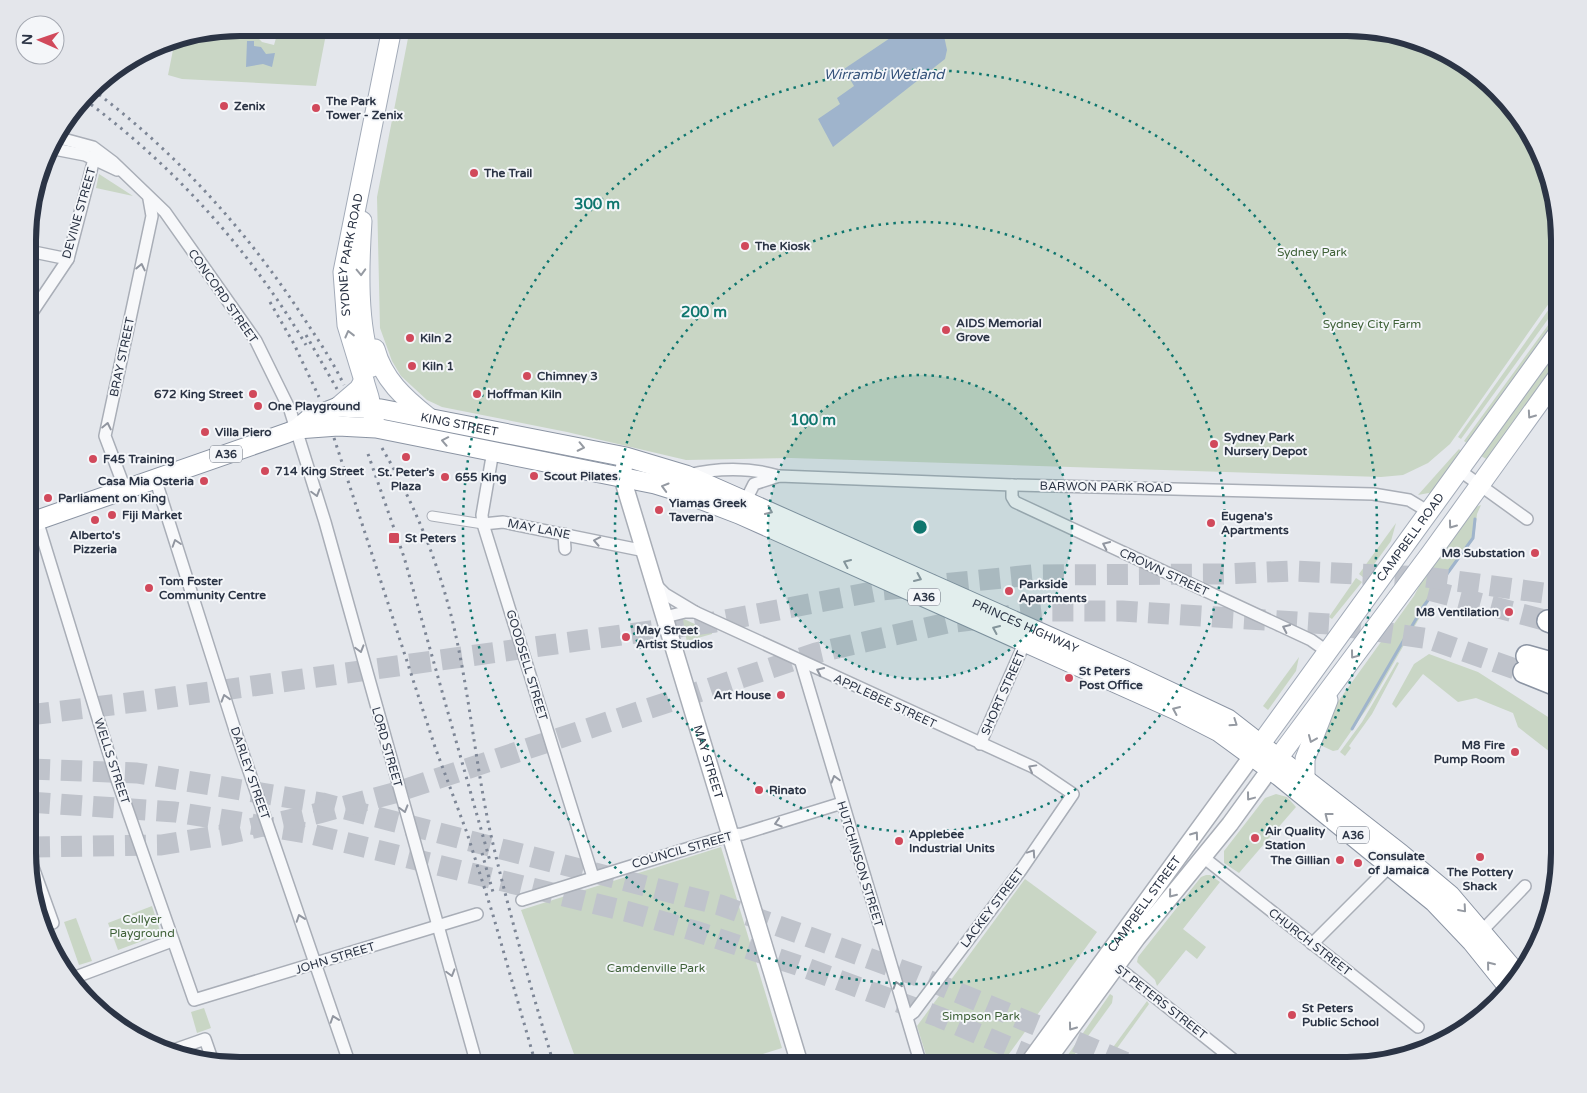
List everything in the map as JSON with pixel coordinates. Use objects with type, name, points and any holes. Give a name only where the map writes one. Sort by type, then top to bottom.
[{"type":"highway","points":[[1551,665],[1526,664],[1551,681]]},
{"type":"main road","name":"SYDNEY PARK ROAD","points":[[377,408],[364,380],[349,333],[343,288],[350,231],[390,36]]},
{"type":"main road","name":"SYDNEY PARK ROAD","points":[[364,170],[360,251],[364,339],[381,396],[377,408],[376,428]]},
{"type":"main road","name":"SYDNEY PARK ROAD","points":[[363,312],[376,354],[390,381],[404,397],[428,417]]},
{"type":"main road","name":"CAMPBELL ROAD","points":[[1257,750],[1551,343]]},
{"type":"main road","points":[[338,407],[359,389],[364,380]]},
{"type":"main road","name":"CAMPBELL ROAD","points":[[1274,763],[1551,386]]},
{"type":"main road","name":"KING STREET","points":[[297,429],[310,418],[338,407],[377,408],[626,457]]},
{"type":"main road","name":"KING STREET","points":[[36,520],[297,429],[338,426],[376,428],[622,477]]},
{"type":"main road","name":"PRINCES HIGHWAY","points":[[626,457],[686,475],[1191,700],[1228,719],[1257,750],[1477,937],[1513,971]]},
{"type":"main road","name":"MAY STREET","points":[[626,457],[622,477],[798,1057]]},
{"type":"main road","name":"PRINCES HIGHWAY","points":[[622,477],[684,493],[745,501],[1025,642],[1200,721],[1257,750]]},
{"type":"main road","points":[[1305,778],[1304,759],[1336,678]]},
{"type":"main road","name":"CAMPBELL STREET","points":[[1049,1057],[1110,962],[1257,750]]},
{"type":"main road","name":"PRINCES HIGHWAY","points":[[1274,763],[1305,778],[1450,895],[1505,982]]},
{"type":"main road","name":"CAMPBELL STREET","points":[[1033,1057],[1110,962],[1203,857],[1274,763]]},
{"type":"street","name":"CONCORD STREET","points":[[63,139],[92,147],[113,162],[149,199],[161,208],[256,341],[297,429]]},
{"type":"street","points":[[57,150],[85,155],[121,172]]},
{"type":"street","name":"DEVINE STREET","points":[[36,307],[68,259],[94,159]]},
{"type":"street","name":"BRAY STREET","points":[[125,489],[105,436],[151,224],[152,212],[149,199]]},
{"type":"street","points":[[151,224],[161,220],[170,223]]},
{"type":"street","points":[[36,252],[68,259]]},
{"type":"street","name":"LORD STREET","points":[[297,429],[475,1057]]},
{"type":"street","name":"GOODSELL STREET","points":[[493,451],[482,515],[483,524],[593,877]]},
{"type":"street","name":"BARWON PARK ROAD","points":[[686,475],[705,470],[761,470],[779,476]]},
{"type":"street","points":[[740,470],[748,476],[745,501]]},
{"type":"street","points":[[1459,470],[1527,519]]},
{"type":"street","name":"BARWON PARK ROAD","points":[[745,501],[759,480],[779,476],[1012,485],[1373,494],[1409,500],[1429,512]]},
{"type":"street","name":"DARLEY STREET","points":[[155,478],[236,732],[347,1057]]},
{"type":"street","name":"CROWN STREET","points":[[1012,485],[1012,497],[1015,502],[1311,640],[1328,652]]},
{"type":"street","name":"MAY LANE","points":[[432,516],[483,524],[503,522],[645,552]]},
{"type":"street","name":"WELLS STREET","points":[[36,530],[116,777],[194,1000]]},
{"type":"street","points":[[564,534],[565,549]]},
{"type":"street","name":"APPLEBEE STREET","points":[[655,584],[665,594],[695,612],[1032,767],[1072,794]]},
{"type":"street","points":[[665,617],[685,612],[695,612]]},
{"type":"street","name":"SHORT STREET","points":[[980,744],[1025,642]]},
{"type":"street","name":"HUTCHINSON STREET","points":[[801,662],[919,1057]]},
{"type":"street","name":"LACKEY STREET","points":[[907,1017],[914,1012],[1016,876],[1072,794]]},
{"type":"street","name":"COUNCIL STREET","points":[[522,900],[731,835],[742,834],[842,803]]},
{"type":"street","name":"CHURCH STREET","points":[[1203,857],[1418,1027]]},
{"type":"street","points":[[1312,944],[1391,865]]},
{"type":"street","points":[[39,883],[53,923]]},
{"type":"street","points":[[1477,937],[1525,886]]},
{"type":"street","name":"JOHN STREET","points":[[194,1000],[476,914]]},
{"type":"street","points":[[78,976],[172,941]]},
{"type":"street","name":"ST PETERS STREET","points":[[1110,962],[1229,1057]]},
{"type":"street","points":[[180,1048],[205,1039],[211,1055]]},
{"type":"green space","points":[[256,36],[262,42],[274,45],[277,36],[326,36],[316,86],[182,79],[168,75],[173,48],[188,43],[214,38]]},
{"type":"green space","name":"Sydney Park","points":[[408,36],[1347,36],[1373,38],[1399,43],[1437,57],[1471,78],[1509,116],[1530,150],[1540,175],[1547,201],[1551,240],[1551,300],[1450,444],[1428,463],[1403,475],[1381,477],[791,458],[686,460],[567,432],[442,407],[427,400],[401,376],[392,361],[380,328],[377,197]]},
{"type":"green space","points":[[99,174],[133,196],[96,188]]},
{"type":"green space","points":[[1551,306],[1551,315],[1461,439],[1458,437]]},
{"type":"green space","points":[[1551,321],[1551,329],[1468,444],[1464,441]]},
{"type":"green space","points":[[1551,355],[1551,372],[1488,460],[1481,456]]},
{"type":"green space","points":[[1459,449],[1462,452],[1434,492],[1418,495]]},
{"type":"green space","points":[[1481,505],[1477,514],[1474,539],[1432,596],[1370,704],[1338,750],[1333,751],[1318,744],[1337,703],[1414,596],[1429,567],[1473,508]]},
{"type":"green space","points":[[1396,523],[1391,541],[1364,578],[1359,574]]},
{"type":"green space","points":[[1356,578],[1362,582],[1332,619],[1329,617]]},
{"type":"green space","points":[[684,619],[712,632],[712,634],[687,641],[681,621]]},
{"type":"green space","points":[[1429,654],[1478,672],[1551,719],[1551,753],[1518,727],[1513,713],[1476,698],[1458,702],[1423,674],[1396,708],[1392,704],[1414,664]]},
{"type":"green space","points":[[1299,657],[1296,671],[1268,710],[1263,706]]},
{"type":"green space","points":[[1397,662],[1399,663],[1372,714],[1349,746],[1351,748],[1345,756],[1340,752],[1362,722]]},
{"type":"green space","points":[[1276,794],[1287,797],[1296,807],[1239,873],[1224,863],[1224,851],[1265,798]]},
{"type":"green space","name":"Camdenville Park","points":[[721,847],[782,1048],[754,1057],[575,1057],[521,910]]},
{"type":"green space","points":[[1210,875],[1220,882],[1183,929],[1206,947],[1197,959],[1186,950],[1157,986],[1155,980],[1137,962],[1138,957],[1201,877]]},
{"type":"green space","name":"Simpson Park","points":[[1025,879],[1097,932],[1007,1057],[927,1057],[917,1026]]},
{"type":"green space","name":"Collyer Playground","points":[[152,906],[161,934],[118,950],[108,923]]},
{"type":"green space","points":[[76,918],[92,961],[79,965],[64,922]]},
{"type":"green space","points":[[1110,994],[1113,996],[1112,1003],[1073,1057],[1067,1057]]},
{"type":"green space","points":[[1147,1001],[1149,1004],[1111,1057],[1106,1057]]},
{"type":"green space","points":[[204,1008],[211,1028],[197,1033],[191,1012]]},
{"type":"water","name":"Wirrambi Wetland","points":[[893,36],[944,36],[947,50],[945,59],[833,147],[818,119],[840,104],[837,98],[854,86],[844,69]]},
{"type":"water","points":[[247,41],[254,41],[254,46],[261,47],[266,54],[275,53],[272,67],[263,64],[246,67]]},
{"type":"waterway","points":[[1352,729],[1423,607],[1473,538],[1475,519]]},
{"type":"tunnel","points":[[36,714],[715,622],[882,590],[1032,575],[1225,574],[1291,571],[1426,577],[1551,594]]},
{"type":"tunnel","points":[[1429,590],[1548,621]]},
{"type":"tunnel","points":[[36,847],[161,845],[228,834],[319,813],[394,793],[816,653],[947,623],[1051,611],[1122,611],[1329,624],[1429,639],[1524,672]]},
{"type":"tunnel","points":[[36,769],[137,773],[322,803],[720,905],[918,976],[1113,1057]]},
{"type":"tunnel","points":[[36,802],[175,812],[307,833],[629,912],[695,931],[806,968],[939,1017],[1032,1057]]},
{"type":"railway","points":[[98,94],[154,140],[182,167],[235,225],[283,287],[326,352],[344,385]]},
{"type":"railway","points":[[89,103],[149,153],[208,212],[260,276],[306,345]]},
{"type":"railway","points":[[270,302],[294,344],[319,397]]},
{"type":"railway","points":[[306,335],[337,389]]},
{"type":"railway","points":[[334,438],[435,747],[467,833],[493,915],[534,1057]]},
{"type":"railway","points":[[382,448],[414,510],[446,597],[458,645],[490,831],[528,978],[552,1057]]},
{"type":"railway","points":[[368,454],[404,557],[490,861]]},
{"type":"railway","points":[[482,853],[493,892]]},
{"type":"place","name":"Zenix","points":[[224,106]]},
{"type":"place","name":"The Park Tower - Zenix","points":[[316,108]]},
{"type":"place","name":"The Trail","points":[[474,173]]},
{"type":"place","name":"The Kiosk","points":[[745,246]]},
{"type":"place","name":"AIDS Memorial Grove","points":[[946,330]]},
{"type":"place","name":"Kiln 2","points":[[410,338]]},
{"type":"place","name":"Kiln 1","points":[[412,366]]},
{"type":"place","name":"Chimney 3","points":[[527,376]]},
{"type":"place","name":"672 King Street","points":[[253,394]]},
{"type":"place","name":"Hoffman Kiln","points":[[477,394]]},
{"type":"place","name":"One Playground","points":[[258,406]]},
{"type":"place","name":"Villa Piero","points":[[205,432]]},
{"type":"place","name":"Sydney Park Nursery Depot","points":[[1214,444]]},
{"type":"place","name":"St. Peter’s Plaza","points":[[406,457]]},
{"type":"place","name":"F45 Training","points":[[93,459]]},
{"type":"place","name":"714 King Street","points":[[265,471]]},
{"type":"place","name":"Scout Pilates","points":[[534,476]]},
{"type":"place","name":"655 King","points":[[445,477]]},
{"type":"place","name":"Casa Mia Osteria","points":[[204,481]]},
{"type":"place","name":"Parliament on King","points":[[48,498]]},
{"type":"place","name":"Yiamas Greek Taverna","points":[[659,510]]},
{"type":"place","name":"Fiji Market","points":[[112,515]]},
{"type":"place","name":"Alberto's Pizzeria","points":[[95,520]]},
{"type":"place","name":"Eugena's Apartments","points":[[1211,523]]},
{"type":"place","name":"St Peters","points":[[394,538]]},
{"type":"place","name":"M8 Substation","points":[[1535,553]]},
{"type":"place","name":"Tom Foster Community Centre","points":[[149,588]]},
{"type":"place","name":"Parkside Apartments","points":[[1009,591]]},
{"type":"place","name":"M8 Ventilation","points":[[1509,612]]},
{"type":"place","name":"May Street Artist Studios","points":[[626,637]]},
{"type":"place","name":"St Peters Post Office","points":[[1069,678]]},
{"type":"place","name":"Art House","points":[[781,695]]},
{"type":"place","name":"M8 Fire Pump Room","points":[[1515,752]]},
{"type":"place","name":"Rinato","points":[[759,790]]},
{"type":"place","name":"Air Quality Station","points":[[1255,838]]},
{"type":"place","name":"Applebee Industrial Units","points":[[899,841]]},
{"type":"place","name":"The Pottery Shack","points":[[1480,857]]},
{"type":"place","name":"The Gillian","points":[[1340,860]]},
{"type":"place","name":"Consulate of Jamaica","points":[[1358,863]]},
{"type":"place","name":"St Peters Public School","points":[[1292,1015]]},
{"type":"park label","name":"Sydney City Farm","points":[[1372,324]]}]
